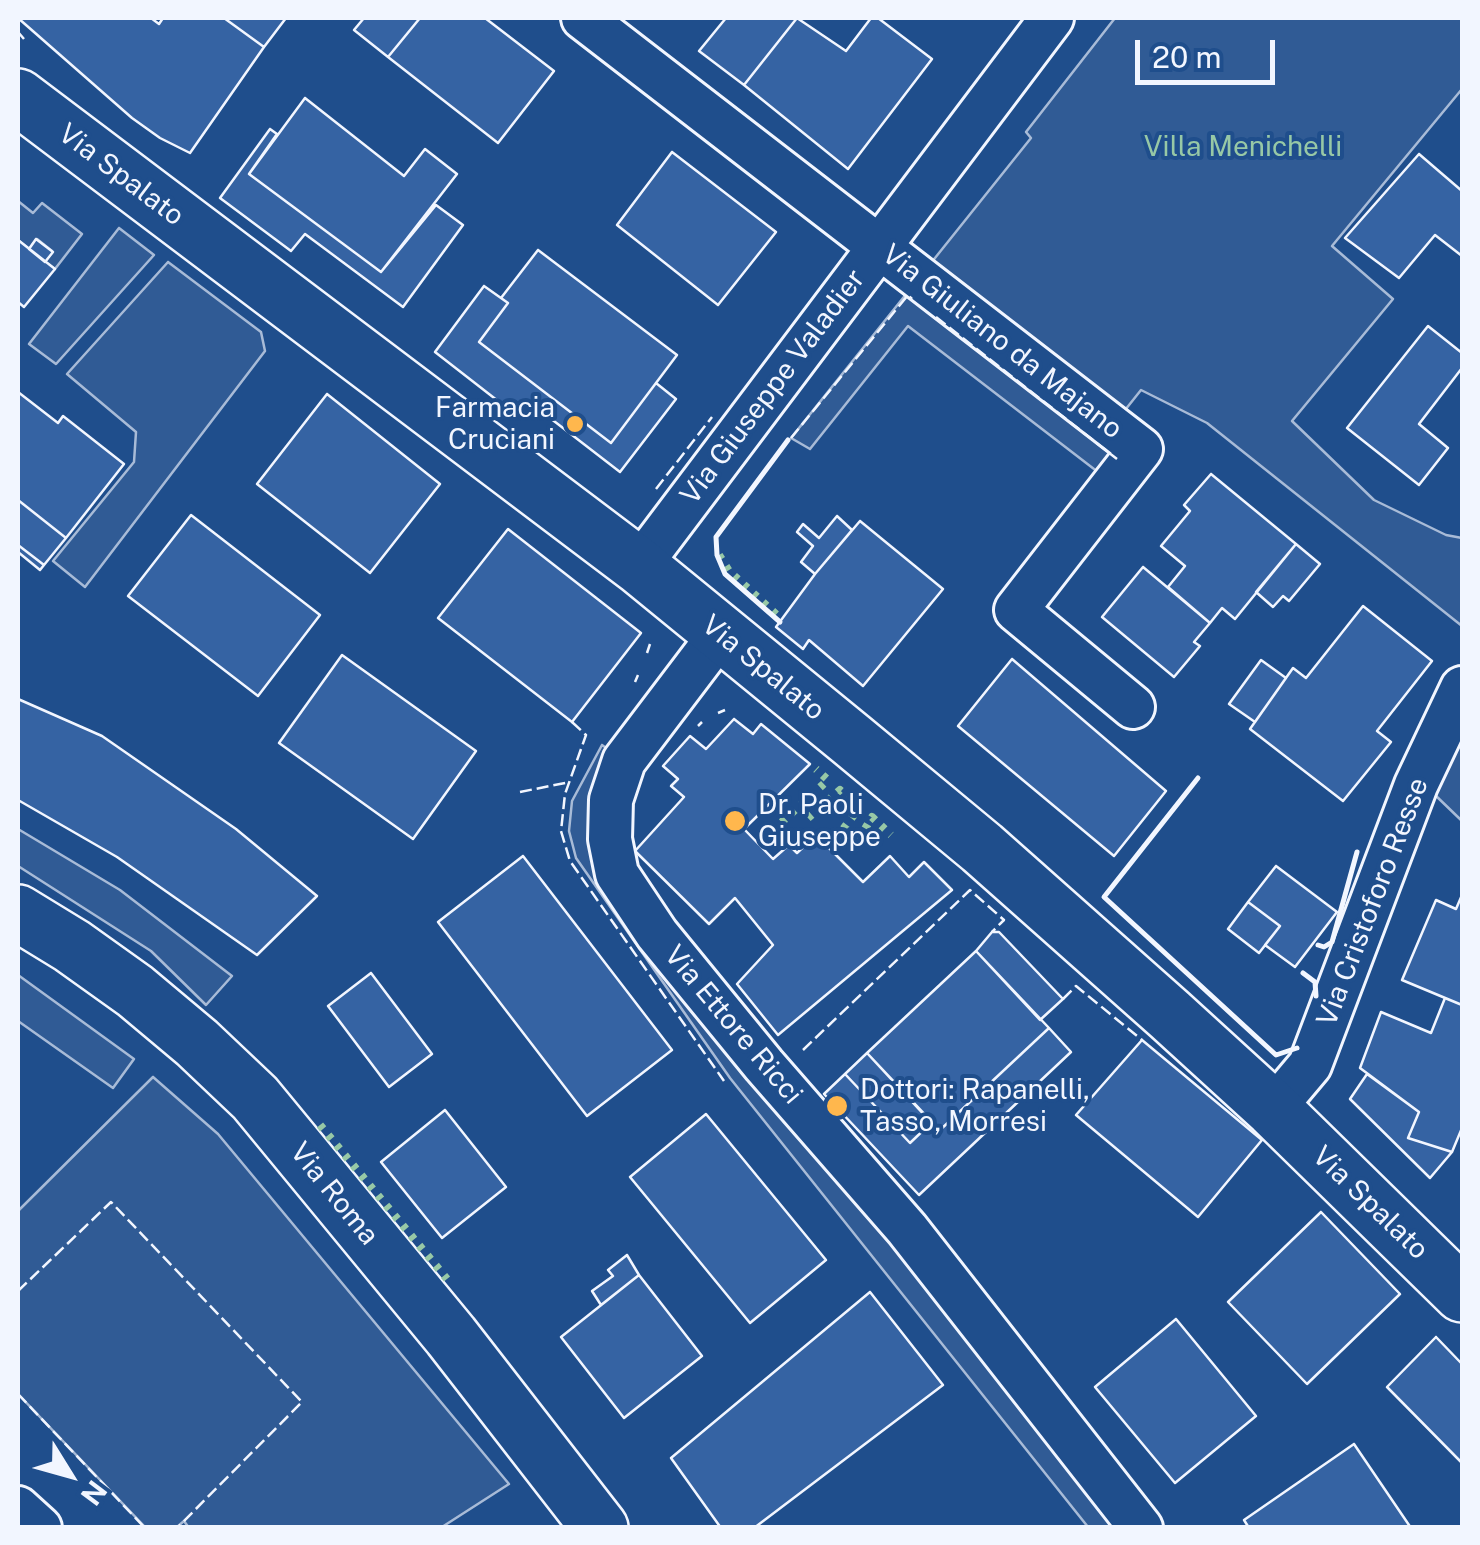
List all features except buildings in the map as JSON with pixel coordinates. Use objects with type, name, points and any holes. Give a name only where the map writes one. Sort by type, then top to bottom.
[{"type":"main road","name":"Via Spalato","points":[[18,96],[638,566],[982,848],[1273,1109],[1462,1294]]},
{"type":"main road","name":"Via Roma","points":[[18,913],[134,991],[256,1098],[451,1336],[600,1528]]},
{"type":"street","name":"Via Giuliano da Majano","points":[[583,18],[1141,449],[1016,610],[1133,706]]},
{"type":"street","name":"Via Giuseppe Valadier","points":[[638,566],[1052,18]]},
{"type":"street","name":"Via Ettore Ricci","points":[[721,633],[624,761],[611,800],[610,839],[617,874],[656,934],[907,1229],[1142,1528]]},
{"type":"street","name":"Via Cristoforo Resse","points":[[1273,1109],[1310,1065],[1416,786],[1462,688]]},
{"type":"street","points":[[18,1508],[40,1528]]},
{"type":"shaded area","name":"Villa Menichelli","points":[[1115,18],[1462,18],[1462,89],[1332,246],[1393,299],[1292,421],[1374,500],[1446,535],[1462,538],[1462,626],[1207,423],[1141,390],[1098,444],[1121,462],[1107,479],[908,326],[810,449],[791,438],[1031,138],[1026,132]]},
{"type":"shaded area","points":[[18,201],[33,213],[42,203],[82,234],[55,269],[45,262],[52,251],[37,239],[29,249],[18,240]]},
{"type":"shaded area","points":[[119,228],[154,255],[56,364],[29,344]]},
{"type":"shaded area","points":[[168,262],[261,332],[265,351],[85,587],[53,561],[134,462],[136,432],[67,374]]},
{"type":"shaded area","points":[[1462,731],[1462,821],[1434,794]]},
{"type":"shaded area","points":[[602,745],[612,752],[595,845],[901,1254],[1123,1527],[1088,1527],[730,1078],[576,858],[569,831],[572,801]]},
{"type":"shaded area","points":[[18,829],[120,890],[232,976],[206,1005],[151,951],[18,866]]},
{"type":"shaded area","points":[[18,975],[134,1059],[113,1088],[18,1021]]},
{"type":"shaded area","points":[[153,1077],[218,1134],[509,1484],[442,1527],[189,1528],[184,1521],[177,1527],[145,1527],[18,1394],[18,1211]]},
{"type":"hedge","points":[[719,555],[729,571],[779,617]]},
{"type":"hedge","points":[[772,831],[828,780],[816,769]]},
{"type":"hedge","points":[[808,818],[840,790],[860,807],[834,841]]},
{"type":"hedge","points":[[852,851],[872,817],[891,835]]},
{"type":"hedge","points":[[320,1125],[447,1279]]},
{"type":"fence","points":[[18,32],[24,39]]},
{"type":"fence","points":[[791,438],[908,295],[912,299]]},
{"type":"fence","points":[[936,317],[1117,459]]},
{"type":"fence","points":[[656,489],[712,417]]},
{"type":"fence","points":[[647,653],[650,644]]},
{"type":"fence","points":[[635,682],[638,675]]},
{"type":"fence","points":[[718,713],[725,710]]},
{"type":"fence","points":[[572,722],[586,735],[565,794],[561,831],[570,861],[724,1081]]},
{"type":"fence","points":[[698,726],[702,722]]},
{"type":"fence","points":[[520,792],[570,782]]},
{"type":"fence","points":[[803,1050],[970,890],[1004,920],[992,932]]},
{"type":"fence","points":[[1063,999],[1076,986],[1142,1040]]},
{"type":"fence","points":[[18,1291],[111,1202],[302,1402],[177,1528]]},
{"type":"fence","points":[[18,1394],[145,1528]]},
{"type":"wall","points":[[780,622],[725,574],[717,555],[716,537],[788,440]]},
{"type":"wall","points":[[1198,778],[1104,897],[1276,1055],[1297,1048]]},
{"type":"wall","points":[[1318,945],[1324,947],[1332,942],[1357,852]]},
{"type":"wall","points":[[1303,973],[1315,982],[1316,996]]},
{"type":"place","name":"Farmacia Cruciani","points":[[575,424]]},
{"type":"place","name":"Dr. Paoli Giuseppe","points":[[735,821]]},
{"type":"place","name":"Dottori: Rapanelli, Tasso, Morresi","points":[[837,1106]]}]
